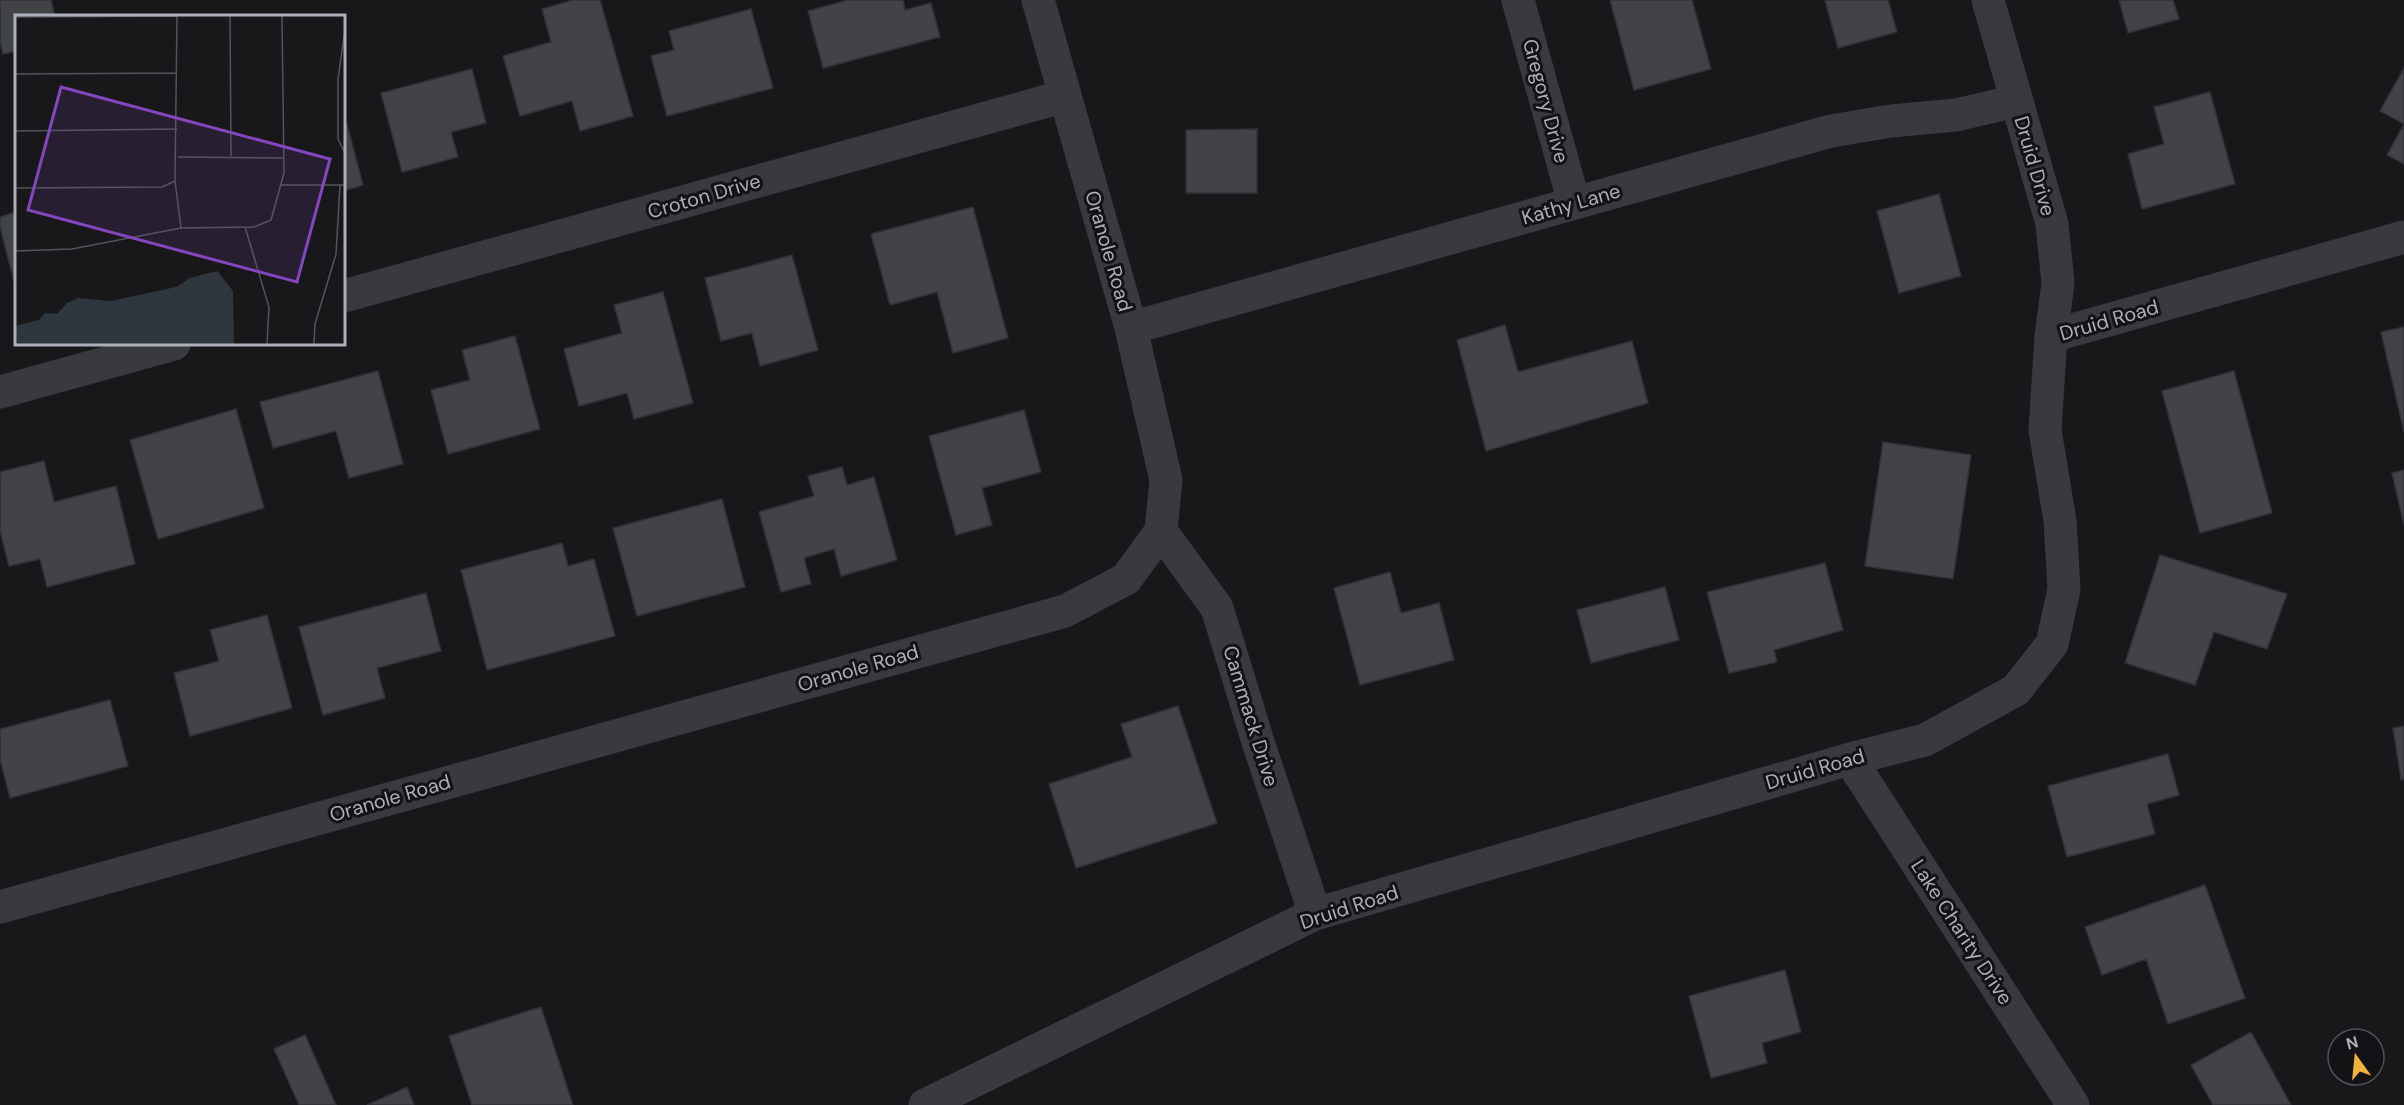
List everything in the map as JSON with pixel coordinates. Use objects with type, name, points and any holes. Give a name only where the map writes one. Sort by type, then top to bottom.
[{"type":"street","name":"Oranole Road","points":[[0,907],[1065,611],[1126,579],[1161,531],[1166,480],[1131,328],[1038,0]]},
{"type":"street","name":"Gregory Drive","points":[[1518,0],[1574,203]]},
{"type":"street","name":"Druid Drive","points":[[1988,0],[2052,224],[2058,283],[2050,336]]},
{"type":"street","name":"Croton Drive","points":[[345,296],[1065,96]]},
{"type":"street","name":"Kathy Lane","points":[[1131,328],[1831,131],[1892,121],[1956,115],[2016,101]]},
{"type":"street","name":"Druid Road","points":[[925,1105],[1315,914],[1850,759],[1925,740],[2016,690],[2052,644],[2064,589],[2060,521],[2045,430],[2050,336],[2404,237]]},
{"type":"street","points":[[0,392],[170,345]]},
{"type":"street","name":"Cammack Drive","points":[[1161,531],[1217,608],[1258,742],[1315,914]]},
{"type":"street","name":"Lake Charity Drive","points":[[1850,759],[2073,1105]]},
{"type":"building","points":[[0,0],[51,0],[55,15],[15,15],[15,51],[3,54],[0,42]]},
{"type":"building","points":[[573,0],[600,0],[633,116],[580,131],[572,101],[520,116],[503,56],[551,42],[542,9]]},
{"type":"building","points":[[848,0],[903,0],[905,10],[931,3],[940,37],[823,68],[808,11]]},
{"type":"building","points":[[1610,0],[1692,0],[1711,69],[1634,90]]},
{"type":"building","points":[[1825,0],[1888,0],[1897,32],[1838,48]]},
{"type":"building","points":[[2119,0],[2173,0],[2179,19],[2128,33]]},
{"type":"building","points":[[751,9],[773,88],[667,116],[651,56],[674,50],[669,31]]},
{"type":"building","points":[[2404,68],[2404,124],[2380,111]]},
{"type":"building","points":[[472,69],[486,123],[451,132],[458,157],[402,172],[381,93]]},
{"type":"building","points":[[2210,92],[2235,184],[2142,209],[2128,154],[2164,144],[2154,107]]},
{"type":"building","points":[[347,124],[363,185],[345,191],[345,125]]},
{"type":"building","points":[[2404,124],[2404,164],[2387,155]]},
{"type":"building","points":[[1257,129],[1257,193],[1186,193],[1186,130]]},
{"type":"building","points":[[1939,194],[1961,276],[1899,293],[1877,211]]},
{"type":"building","points":[[973,207],[1008,338],[953,353],[937,292],[890,305],[871,234]]},
{"type":"building","points":[[15,212],[15,285],[0,227],[0,217]]},
{"type":"building","points":[[792,255],[818,350],[760,366],[752,333],[721,341],[705,278]]},
{"type":"building","points":[[663,292],[693,403],[634,419],[627,393],[579,406],[564,349],[622,333],[614,305]]},
{"type":"building","points":[[1505,325],[1518,372],[1632,341],[1648,403],[1486,451],[1457,340]]},
{"type":"building","points":[[2404,327],[2404,432],[2381,332]]},
{"type":"building","points":[[515,336],[540,429],[448,454],[431,390],[470,380],[462,350]]},
{"type":"building","points":[[378,371],[403,464],[349,478],[336,431],[273,448],[260,402]]},
{"type":"building","points":[[2234,371],[2272,513],[2200,533],[2162,391]]},
{"type":"building","points":[[236,409],[264,508],[158,539],[130,440]]},
{"type":"building","points":[[1024,410],[1041,472],[982,488],[992,525],[956,535],[929,436]]},
{"type":"building","points":[[1883,442],[1971,455],[1953,579],[1865,566]]},
{"type":"building","points":[[44,461],[54,502],[116,486],[135,564],[47,587],[40,559],[9,566],[0,531],[0,472]]},
{"type":"building","points":[[842,467],[847,485],[874,477],[897,560],[841,576],[834,549],[804,558],[811,584],[781,592],[759,512],[814,496],[808,476]]},
{"type":"building","points":[[2404,470],[2404,525],[2392,473]]},
{"type":"building","points":[[722,499],[745,587],[637,616],[613,528]]},
{"type":"building","points":[[562,543],[568,566],[594,559],[615,636],[487,670],[461,570]]},
{"type":"building","points":[[2160,555],[2287,594],[2267,649],[2214,632],[2195,685],[2125,663]]},
{"type":"building","points":[[1825,563],[1843,630],[1774,650],[1777,662],[1729,673],[1707,592]]},
{"type":"building","points":[[1390,572],[1401,613],[1439,603],[1454,660],[1360,685],[1334,588]]},
{"type":"building","points":[[1665,587],[1679,640],[1591,663],[1577,610]]},
{"type":"building","points":[[426,593],[441,651],[377,668],[385,698],[323,715],[299,627]]},
{"type":"building","points":[[267,615],[292,708],[190,736],[174,673],[219,661],[210,630]]},
{"type":"building","points":[[110,700],[128,766],[10,798],[0,759],[0,729]]},
{"type":"building","points":[[1178,706],[1217,823],[1076,868],[1049,784],[1132,757],[1121,724]]},
{"type":"building","points":[[2404,726],[2404,779],[2401,780],[2393,728]]},
{"type":"building","points":[[2168,754],[2179,795],[2147,804],[2155,834],[2067,857],[2048,786]]},
{"type":"building","points":[[2205,885],[2245,998],[2168,1024],[2146,959],[2102,975],[2085,927]]},
{"type":"building","points":[[1785,970],[1801,1032],[1762,1043],[1767,1063],[1711,1078],[1689,996]]},
{"type":"building","points":[[541,1007],[573,1105],[472,1105],[449,1036]]},
{"type":"building","points":[[2251,1032],[2291,1105],[2213,1105],[2191,1065]]},
{"type":"building","points":[[305,1035],[336,1105],[299,1105],[274,1049]]},
{"type":"building","points":[[407,1087],[414,1105],[367,1105]]}]
